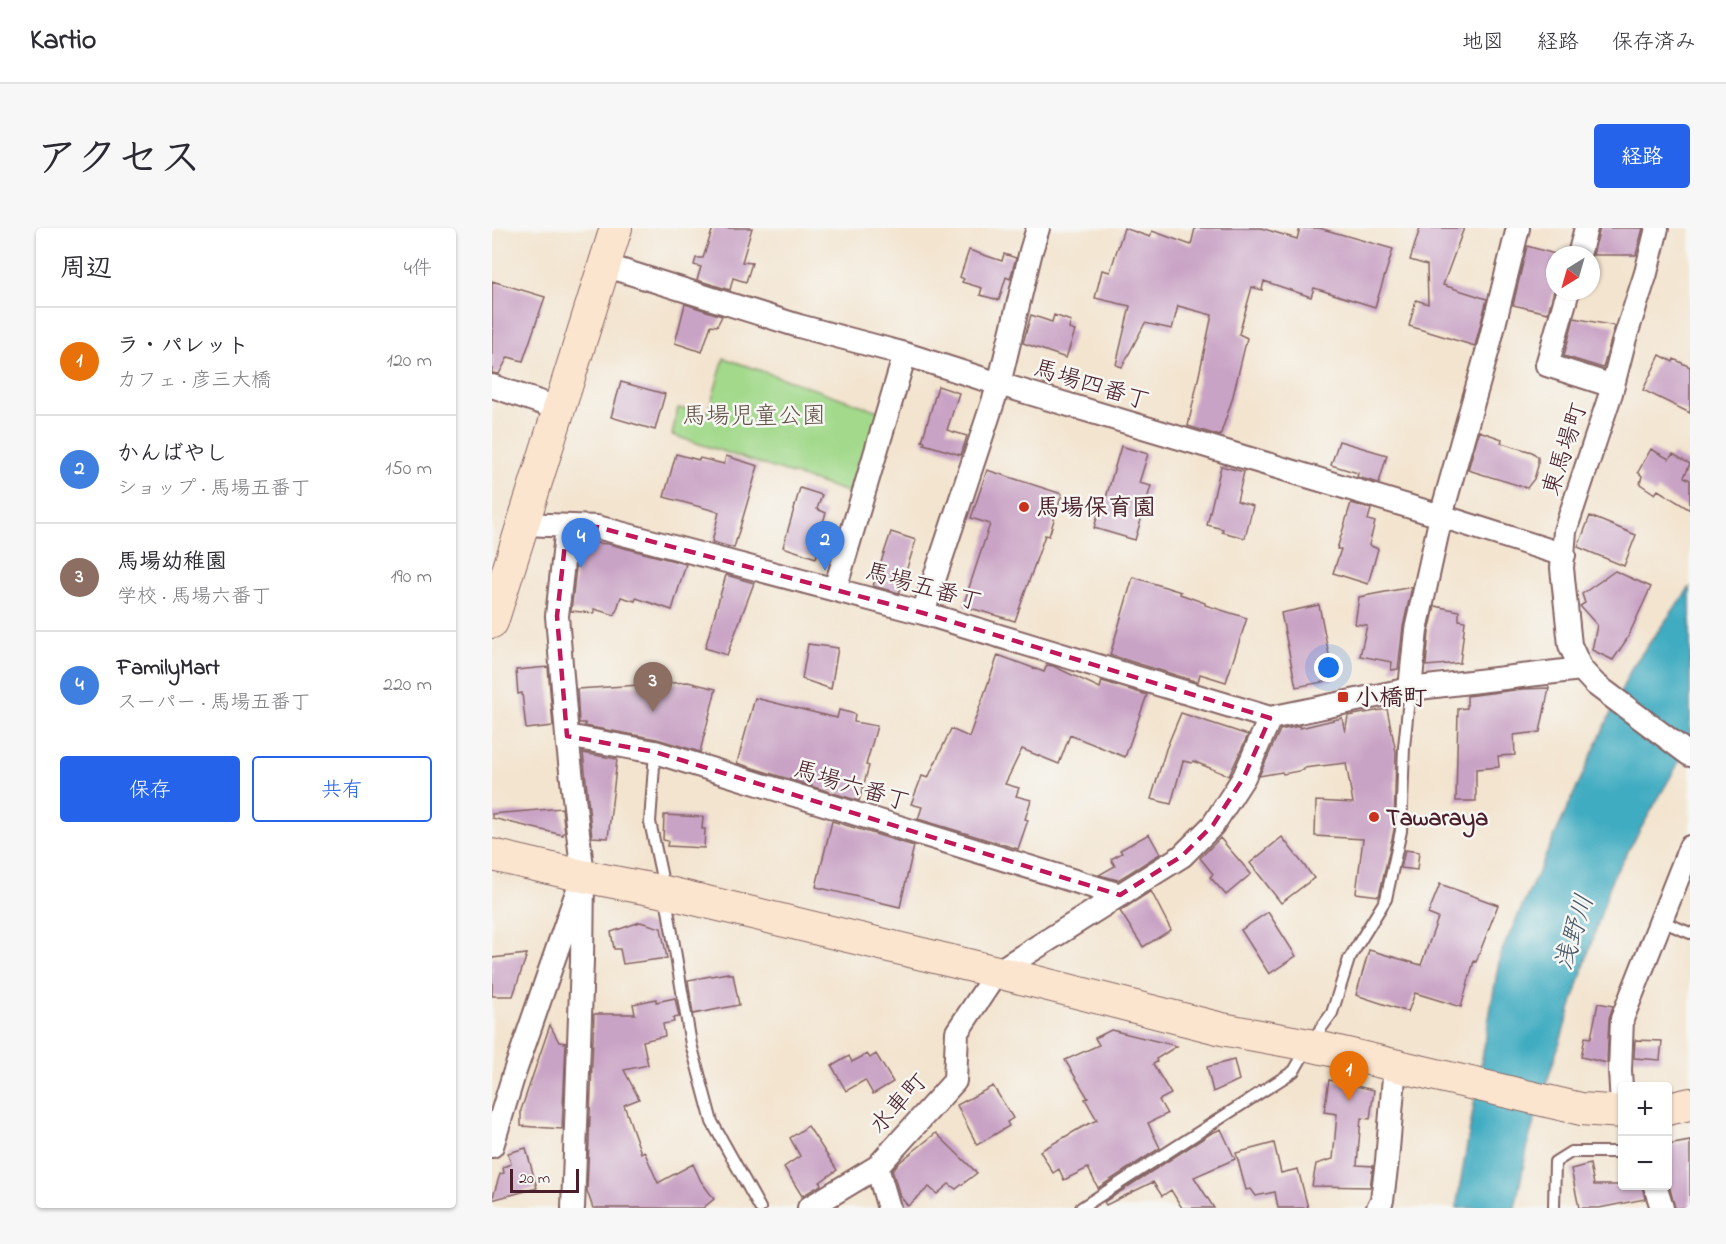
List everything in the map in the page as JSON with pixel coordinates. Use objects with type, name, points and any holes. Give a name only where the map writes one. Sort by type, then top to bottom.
[{"type":"street","points":[[492,622],[497,590],[524,524],[616,228]]},
{"type":"street","points":[[923,612],[999,384],[1038,228]]},
{"type":"street","points":[[1581,246],[1586,228]]},
{"type":"street","name":"東馬場町","points":[[1588,676],[1570,645],[1562,568],[1565,531],[1613,386],[1657,228]]},
{"type":"street","points":[[1410,689],[1416,630],[1441,516],[1488,349],[1514,229]]},
{"type":"street","name":"馬場四番丁","points":[[604,266],[799,326],[905,354],[1564,555]]},
{"type":"street","points":[[1565,300],[1547,365],[1613,386]]},
{"type":"street","points":[[835,589],[905,354]]},
{"type":"street","points":[[492,386],[560,409]]},
{"type":"street","name":"馬場五番丁","points":[[524,524],[597,527],[923,612],[1270,718]]},
{"type":"street","points":[[567,526],[557,616],[567,736],[583,876],[582,972],[573,1208]]},
{"type":"street","points":[[1120,896],[1182,856],[1213,825],[1244,777],[1270,718],[1410,689],[1588,676],[1690,755]]},
{"type":"street","name":"馬場六番丁","points":[[567,736],[655,752],[1120,896]]},
{"type":"street","points":[[1621,1082],[1622,1018],[1690,847]]},
{"type":"street","points":[[492,855],[665,892],[1222,1029],[1309,1045],[1581,1110],[1618,1112]]},
{"type":"street","points":[[492,1146],[514,1074],[583,876]]},
{"type":"street","name":"水車町","points":[[809,1208],[877,1167],[955,1081],[957,1032],[997,972],[1120,896]]},
{"type":"street","points":[[1378,1208],[1382,1200],[1387,1161],[1395,1065]]},
{"type":"street","points":[[1672,1108],[1690,1104]]},
{"type":"street","points":[[877,1167],[889,1208]]},
{"type":"street","points":[[1657,1190],[1662,1208]]},
{"type":"lane","points":[[1081,1208],[1294,1071],[1332,1013],[1349,960],[1386,899],[1401,831],[1404,747],[1410,689]]},
{"type":"lane","points":[[655,752],[650,822],[692,1044],[712,1122],[760,1208]]},
{"type":"lane","points":[[1661,921],[1690,933]]},
{"type":"lane","points":[[1554,1208],[1555,1162],[1571,1152],[1618,1152]]},
{"type":"highlighted area","points":[[567,526],[597,527],[923,613],[1270,718],[1244,777],[1213,825],[1182,856],[1120,895],[655,752],[567,736],[557,616]]},
{"type":"green space","name":"馬場児童公園","points":[[724,358],[887,414],[863,497],[672,435],[678,408],[708,413]]},
{"type":"water","name":"浅野川","points":[[1690,587],[1690,743],[1612,879],[1530,1135],[1515,1208],[1456,1208],[1500,955],[1632,667]]},
{"type":"building","points":[[713,228],[752,228],[742,262],[752,263],[746,282],[733,278],[730,290],[697,280],[701,267],[694,265],[696,258],[703,258]]},
{"type":"building","points":[[1124,228],[1150,237],[1152,231],[1191,245],[1195,228],[1261,228],[1297,239],[1300,228],[1319,228],[1393,249],[1375,307],[1314,288],[1311,297],[1264,281],[1262,290],[1252,287],[1239,334],[1247,338],[1232,400],[1220,436],[1188,426],[1212,315],[1178,306],[1172,329],[1145,323],[1122,367],[1116,365],[1130,306],[1095,298],[1102,270],[1110,272]]},
{"type":"building","points":[[1420,228],[1464,228],[1443,285],[1487,299],[1475,346],[1409,326],[1416,300],[1428,304],[1427,265],[1410,260]]},
{"type":"building","points":[[1600,228],[1643,228],[1636,255],[1600,255],[1600,246],[1595,246]]},
{"type":"building","points":[[1527,246],[1546,251],[1546,300],[1552,300],[1548,313],[1513,305]]},
{"type":"building","points":[[969,250],[1002,261],[1004,254],[1016,258],[1010,279],[1006,277],[999,300],[980,295],[982,288],[962,282],[964,279],[960,277]]},
{"type":"building","points":[[492,281],[545,297],[523,361],[508,357],[499,374],[492,373]]},
{"type":"building","points":[[685,304],[722,316],[717,326],[711,325],[702,352],[675,343]]},
{"type":"building","points":[[1031,315],[1052,322],[1054,315],[1071,321],[1069,329],[1075,331],[1066,358],[1023,343]]},
{"type":"building","points":[[1574,318],[1615,326],[1603,368],[1564,356]]},
{"type":"building","points":[[1660,355],[1690,367],[1690,413],[1643,390]]},
{"type":"building","points":[[621,382],[665,394],[655,430],[611,417]]},
{"type":"building","points":[[938,386],[959,393],[947,430],[967,436],[961,455],[924,444],[925,442],[922,441]]},
{"type":"building","points":[[1479,431],[1502,439],[1501,443],[1532,452],[1538,457],[1534,479],[1527,488],[1468,470]]},
{"type":"building","points":[[1339,441],[1387,455],[1379,483],[1357,477],[1358,473],[1331,465]]},
{"type":"building","points":[[1121,446],[1148,454],[1139,483],[1151,486],[1135,540],[1094,528],[1100,507],[1103,508]]},
{"type":"building","points":[[1651,449],[1669,459],[1673,454],[1690,464],[1684,477],[1690,480],[1690,510],[1658,490],[1655,494],[1640,484],[1642,476],[1638,472]]},
{"type":"building","points":[[676,454],[724,464],[726,456],[758,466],[734,548],[712,542],[719,512],[664,497]]},
{"type":"building","points":[[1221,466],[1244,472],[1237,501],[1253,506],[1245,538],[1207,525]]},
{"type":"building","points":[[987,470],[1062,494],[1049,536],[1045,535],[1015,621],[963,606],[990,524],[971,518]]},
{"type":"building","points":[[800,488],[822,495],[817,509],[826,513],[818,537],[822,538],[816,558],[783,547]]},
{"type":"building","points":[[1351,503],[1371,509],[1368,520],[1375,522],[1369,545],[1378,549],[1368,584],[1333,573],[1341,549],[1337,549]]},
{"type":"building","points":[[1590,516],[1636,535],[1624,566],[1578,547]]},
{"type":"building","points":[[891,532],[916,540],[899,593],[873,586]]},
{"type":"building","points":[[579,542],[609,544],[686,564],[672,610],[636,598],[635,601],[621,597],[615,615],[594,609],[594,613],[571,611]]},
{"type":"building","points":[[1615,571],[1651,587],[1627,639],[1613,660],[1592,650],[1597,625],[1580,606],[1585,603],[1582,594]]},
{"type":"building","points":[[726,575],[754,583],[727,655],[705,648]]},
{"type":"building","points":[[1133,577],[1181,592],[1180,594],[1205,603],[1205,605],[1247,618],[1226,682],[1200,674],[1198,682],[1110,655]]},
{"type":"building","points":[[1412,587],[1403,627],[1398,669],[1391,670],[1392,662],[1360,656],[1367,625],[1355,624],[1359,597]]},
{"type":"building","points":[[1319,605],[1334,680],[1296,687],[1281,613]]},
{"type":"building","points":[[1435,606],[1459,611],[1459,620],[1465,621],[1460,663],[1426,666],[1429,632]]},
{"type":"building","points":[[808,644],[838,648],[831,689],[802,679]]},
{"type":"building","points":[[998,655],[1044,672],[1047,665],[1053,666],[1100,688],[1102,681],[1147,695],[1125,757],[1070,735],[1059,764],[1022,749],[1005,784],[1019,788],[1016,796],[1031,800],[1025,819],[1028,820],[1018,849],[918,819],[922,807],[911,804],[922,776],[928,778],[951,729],[969,737]]},
{"type":"building","points":[[548,667],[553,726],[526,729],[522,693],[518,694],[516,670]]},
{"type":"building","points":[[688,682],[716,689],[700,752],[657,739],[579,723],[577,689]]},
{"type":"building","points":[[1549,688],[1540,732],[1514,735],[1515,755],[1498,756],[1499,767],[1476,769],[1476,801],[1456,801],[1458,709],[1467,708],[1467,696]]},
{"type":"building","points":[[755,698],[837,718],[839,710],[855,714],[854,722],[877,726],[859,801],[737,763]]},
{"type":"building","points":[[1387,709],[1396,752],[1394,830],[1379,896],[1356,893],[1363,839],[1315,836],[1316,801],[1353,803],[1346,763],[1259,776],[1280,730],[1300,726],[1300,728],[1342,718],[1345,732],[1348,716]]},
{"type":"building","points":[[1181,713],[1248,735],[1229,776],[1193,761],[1192,763],[1183,761],[1171,804],[1151,799],[1166,749]]},
{"type":"building","points":[[583,753],[617,759],[608,838],[592,837]]},
{"type":"building","points":[[562,808],[565,833],[563,835],[492,818],[492,814]]},
{"type":"building","points":[[664,815],[703,817],[704,848],[667,846],[668,841],[663,840]]},
{"type":"building","points":[[832,821],[914,846],[900,907],[816,887]]},
{"type":"building","points":[[1149,834],[1160,854],[1118,880],[1099,875],[1115,866],[1111,859],[1122,853],[1120,850]]},
{"type":"building","points":[[1282,837],[1314,878],[1281,903],[1250,863]]},
{"type":"building","points":[[1220,838],[1251,874],[1226,895],[1210,877],[1213,874],[1200,858]]},
{"type":"building","points":[[1405,850],[1419,852],[1417,870],[1401,868]]},
{"type":"building","points":[[1440,884],[1498,905],[1476,962],[1474,961],[1461,1007],[1415,993],[1408,1012],[1356,995],[1369,950],[1421,965],[1438,918],[1428,914]]},
{"type":"building","points":[[1151,891],[1171,930],[1143,947],[1120,911]]},
{"type":"building","points":[[1268,912],[1296,956],[1269,974],[1241,930]]},
{"type":"building","points":[[640,922],[661,928],[667,958],[623,964],[620,949],[614,949],[611,932]]},
{"type":"building","points":[[527,954],[513,996],[492,996],[492,958]]},
{"type":"building","points":[[733,974],[739,1005],[693,1014],[688,980]]},
{"type":"building","points":[[675,998],[679,1017],[673,1018],[674,1022],[663,1024],[665,1036],[643,1041],[648,1065],[624,1070],[639,1099],[624,1105],[641,1153],[644,1151],[658,1183],[693,1164],[701,1181],[714,1199],[703,1208],[593,1208],[587,1191],[594,1014],[635,1014],[633,1004]]},
{"type":"building","points":[[1598,1003],[1613,1006],[1609,1018],[1607,1063],[1581,1057],[1585,1037],[1591,1038]]},
{"type":"building","points":[[550,1025],[559,1042],[566,1043],[562,1129],[521,1126],[521,1110]]},
{"type":"building","points":[[1111,1030],[1177,1046],[1156,1059],[1157,1062],[1153,1064],[1171,1094],[1159,1100],[1167,1114],[1148,1123],[1160,1148],[1098,1188],[1088,1168],[1064,1180],[1059,1169],[1053,1173],[1040,1151],[1097,1120],[1085,1099],[1088,1098],[1065,1060],[1099,1045],[1095,1038]]},
{"type":"building","points":[[1635,1040],[1662,1041],[1660,1060],[1634,1058]]},
{"type":"building","points":[[867,1054],[870,1058],[876,1054],[893,1082],[873,1094],[865,1080],[846,1091],[832,1066],[849,1056],[852,1062]]},
{"type":"building","points":[[1234,1060],[1239,1080],[1213,1092],[1207,1067]]},
{"type":"building","points":[[1329,1080],[1374,1090],[1370,1119],[1361,1118],[1357,1165],[1373,1166],[1370,1187],[1312,1186],[1316,1164],[1333,1159],[1337,1114],[1324,1112]]},
{"type":"building","points":[[993,1086],[1013,1118],[1007,1122],[1009,1126],[977,1145],[957,1105]]},
{"type":"building","points":[[808,1126],[837,1170],[820,1182],[821,1185],[802,1196],[784,1167],[800,1156],[790,1138]]},
{"type":"building","points":[[1221,1129],[1235,1159],[1194,1177],[1214,1208],[1182,1208],[1171,1190],[1162,1196],[1153,1182],[1106,1205],[1104,1202],[1210,1134]]},
{"type":"building","points":[[936,1133],[977,1173],[956,1189],[949,1184],[937,1194],[929,1187],[908,1206],[900,1196],[892,1170]]},
{"type":"building","points":[[1690,1141],[1690,1208],[1675,1208],[1670,1190],[1672,1144]]},
{"type":"building","points":[[1274,1143],[1281,1173],[1298,1169],[1308,1208],[1278,1208],[1275,1192],[1256,1196],[1251,1189],[1246,1190],[1236,1153]]},
{"type":"building","points":[[526,1148],[537,1188],[492,1200],[500,1174],[504,1173],[503,1167],[511,1164],[508,1153]]},
{"type":"building","points":[[1590,1164],[1594,1185],[1618,1185],[1618,1190],[1643,1190],[1645,1199],[1599,1208],[1579,1208],[1571,1169]]},
{"type":"place","name":"馬場保育園","points":[[1024,507]]},
{"type":"place","name":"FamilyMart","points":[[581,568]]},
{"type":"place","name":"かんばやし","points":[[825,571]]},
{"type":"place","name":"小橋町","points":[[1343,697]]},
{"type":"place","name":"馬場幼稚園","points":[[653,712]]},
{"type":"place","name":"Tawaraya","points":[[1374,817]]},
{"type":"place","name":"ラ・パレット","points":[[1349,1101]]}]
